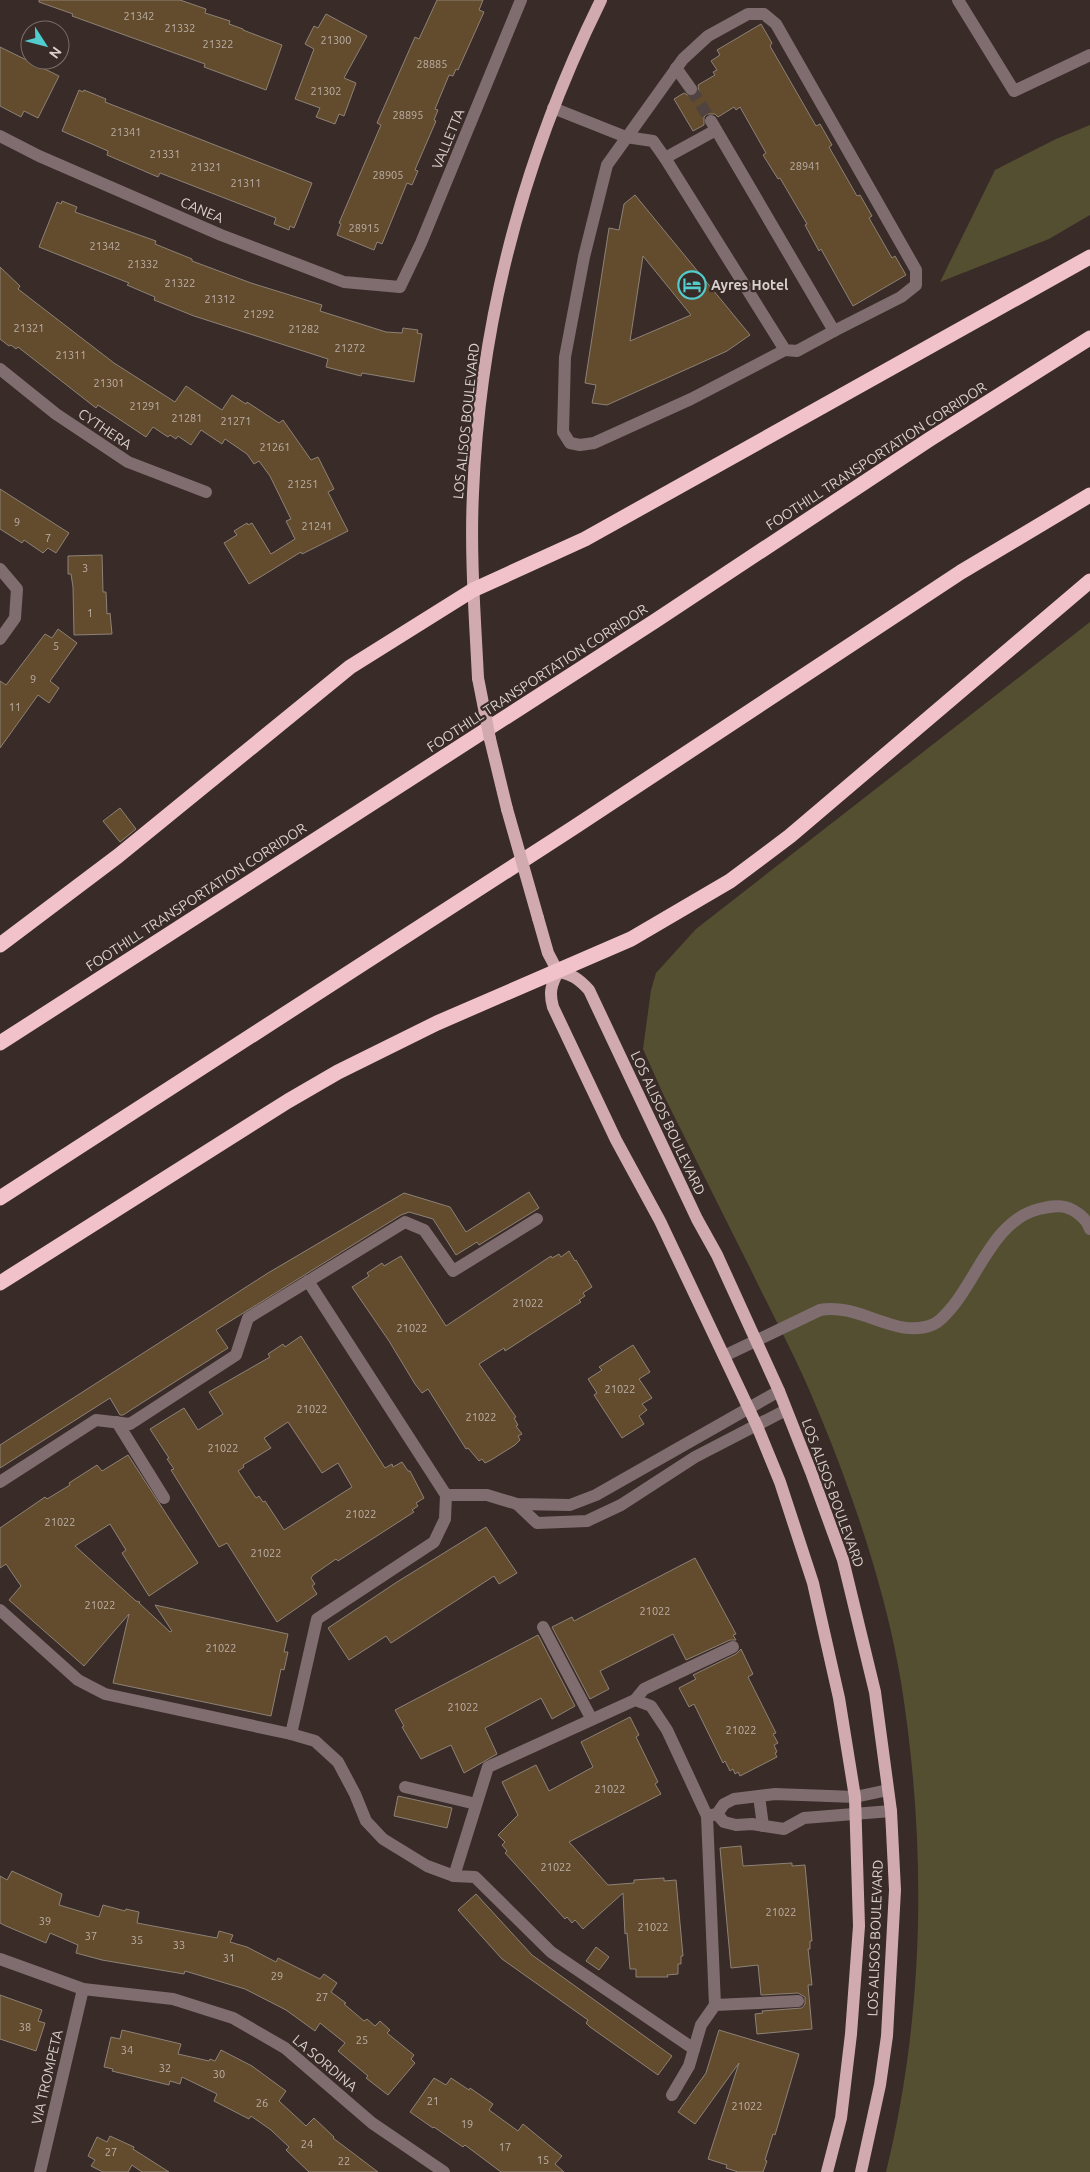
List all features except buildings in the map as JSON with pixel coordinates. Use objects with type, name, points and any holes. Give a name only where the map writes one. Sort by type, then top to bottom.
[{"type":"highway","points":[[0,946],[118,856],[350,667],[473,590],[586,540],[1090,257]]},
{"type":"highway","name":"FOOTHILL TRANSPORTATION CORRIDOR","points":[[0,1043],[647,626],[930,439],[1090,338]]},
{"type":"highway","points":[[0,1198],[581,823],[961,572],[1090,495]]},
{"type":"highway","points":[[0,1283],[288,1101],[338,1072],[437,1023],[631,939],[730,881],[790,836],[1090,581]]},
{"type":"main road","name":"LOS ALISOS BOULEVARD","points":[[558,972],[548,953],[507,809],[478,678],[473,590],[473,494],[475,457],[492,325],[514,224],[553,108],[601,0]]},
{"type":"main road","name":"LOS ALISOS BOULEVARD","points":[[558,972],[572,974],[589,990],[696,1219],[717,1256],[779,1391],[843,1560],[875,1692],[891,1811],[895,1890],[887,2036],[880,2085],[861,2172]]},
{"type":"main road","name":"LOS ALISOS BOULEVARD","points":[[558,972],[551,985],[550,996],[553,1007],[616,1140],[660,1221],[757,1426],[783,1491],[813,1583],[839,1698],[854,1797],[859,1926],[851,2034],[841,2118],[827,2172]]},
{"type":"street","name":"VALLETTA","points":[[400,287],[421,243],[521,0]]},
{"type":"street","points":[[958,0],[1014,91],[1090,55]]},
{"type":"street","points":[[748,14],[764,14],[776,24],[916,270],[916,285],[902,298],[797,351],[785,350],[691,399],[594,443],[580,445],[570,442],[563,432],[565,357],[584,257],[607,165],[626,137],[683,59],[708,36],[748,14]]},
{"type":"street","points":[[676,68],[691,90]]},
{"type":"street","points":[[553,108],[626,137],[653,142],[665,158],[785,350]]},
{"type":"street","points":[[665,158],[714,126],[834,331]]},
{"type":"street","name":"CANEA","points":[[0,136],[39,156],[221,235],[344,282],[400,287]]},
{"type":"street","name":"CYTHERA","points":[[0,369],[56,414],[128,462],[206,492]]},
{"type":"street","points":[[0,569],[17,589],[15,618],[0,639]]},
{"type":"street","points":[[724,1356],[820,1310],[833,1307],[847,1309],[908,1328],[922,1328],[936,1324],[961,1296],[1006,1229],[1019,1218],[1034,1210],[1059,1206],[1070,1209],[1081,1216],[1090,1229]]},
{"type":"street","points":[[0,1482],[96,1420],[130,1424],[236,1355],[248,1318],[405,1222],[424,1230],[453,1271],[537,1218]]},
{"type":"street","points":[[291,1734],[317,1619],[434,1542],[445,1519],[446,1495],[308,1281]]},
{"type":"street","points":[[446,1495],[487,1495],[517,1504],[570,1505],[596,1495],[779,1391]]},
{"type":"street","points":[[517,1504],[536,1523],[587,1521],[621,1505],[695,1457],[786,1410]]},
{"type":"street","points":[[117,1422],[164,1498]]},
{"type":"street","points":[[0,1610],[78,1680],[105,1694],[291,1734],[315,1741],[338,1762],[355,1794],[366,1821],[383,1840],[427,1866],[454,1876],[475,1877],[551,1952],[694,2049]]},
{"type":"street","points":[[543,1627],[591,1718]]},
{"type":"street","points":[[454,1876],[488,1767],[591,1718],[635,1700],[644,1689],[733,1647]]},
{"type":"street","points":[[635,1700],[651,1706],[667,1730],[712,1815],[715,2005],[701,2025],[689,2066],[672,2094]]},
{"type":"street","points":[[405,1787],[476,1804]]},
{"type":"street","points":[[712,1815],[724,1804],[734,1799],[775,1794],[854,1797],[888,1790]]},
{"type":"street","points":[[758,1796],[763,1826]]},
{"type":"street","points":[[712,1815],[730,1824],[784,1829],[804,1818],[855,1812],[891,1811]]},
{"type":"street","name":"LA SORDINA","points":[[0,1959],[83,1989],[173,1999],[233,2018],[285,2048],[372,2123],[444,2172]]},
{"type":"street","name":"VIA TROMPETA","points":[[40,2172],[83,1989]]},
{"type":"street","points":[[715,2005],[798,2001]]},
{"type":"shaded area","points":[[1090,125],[1090,215],[1049,239],[940,282],[995,170],[1056,139]]},
{"type":"shaded area","points":[[1090,622],[1090,2172],[886,2172],[899,2112],[908,2051],[915,1990],[918,1928],[918,1866],[915,1805],[909,1743],[895,1648],[877,1577],[855,1507],[809,1388],[664,1096],[643,1049],[651,990],[656,973],[696,929]]},
{"type":"tunnel","points":[[691,89],[711,121]]},
{"type":"place","name":"Ayres Hotel","points":[[692,285]]}]
